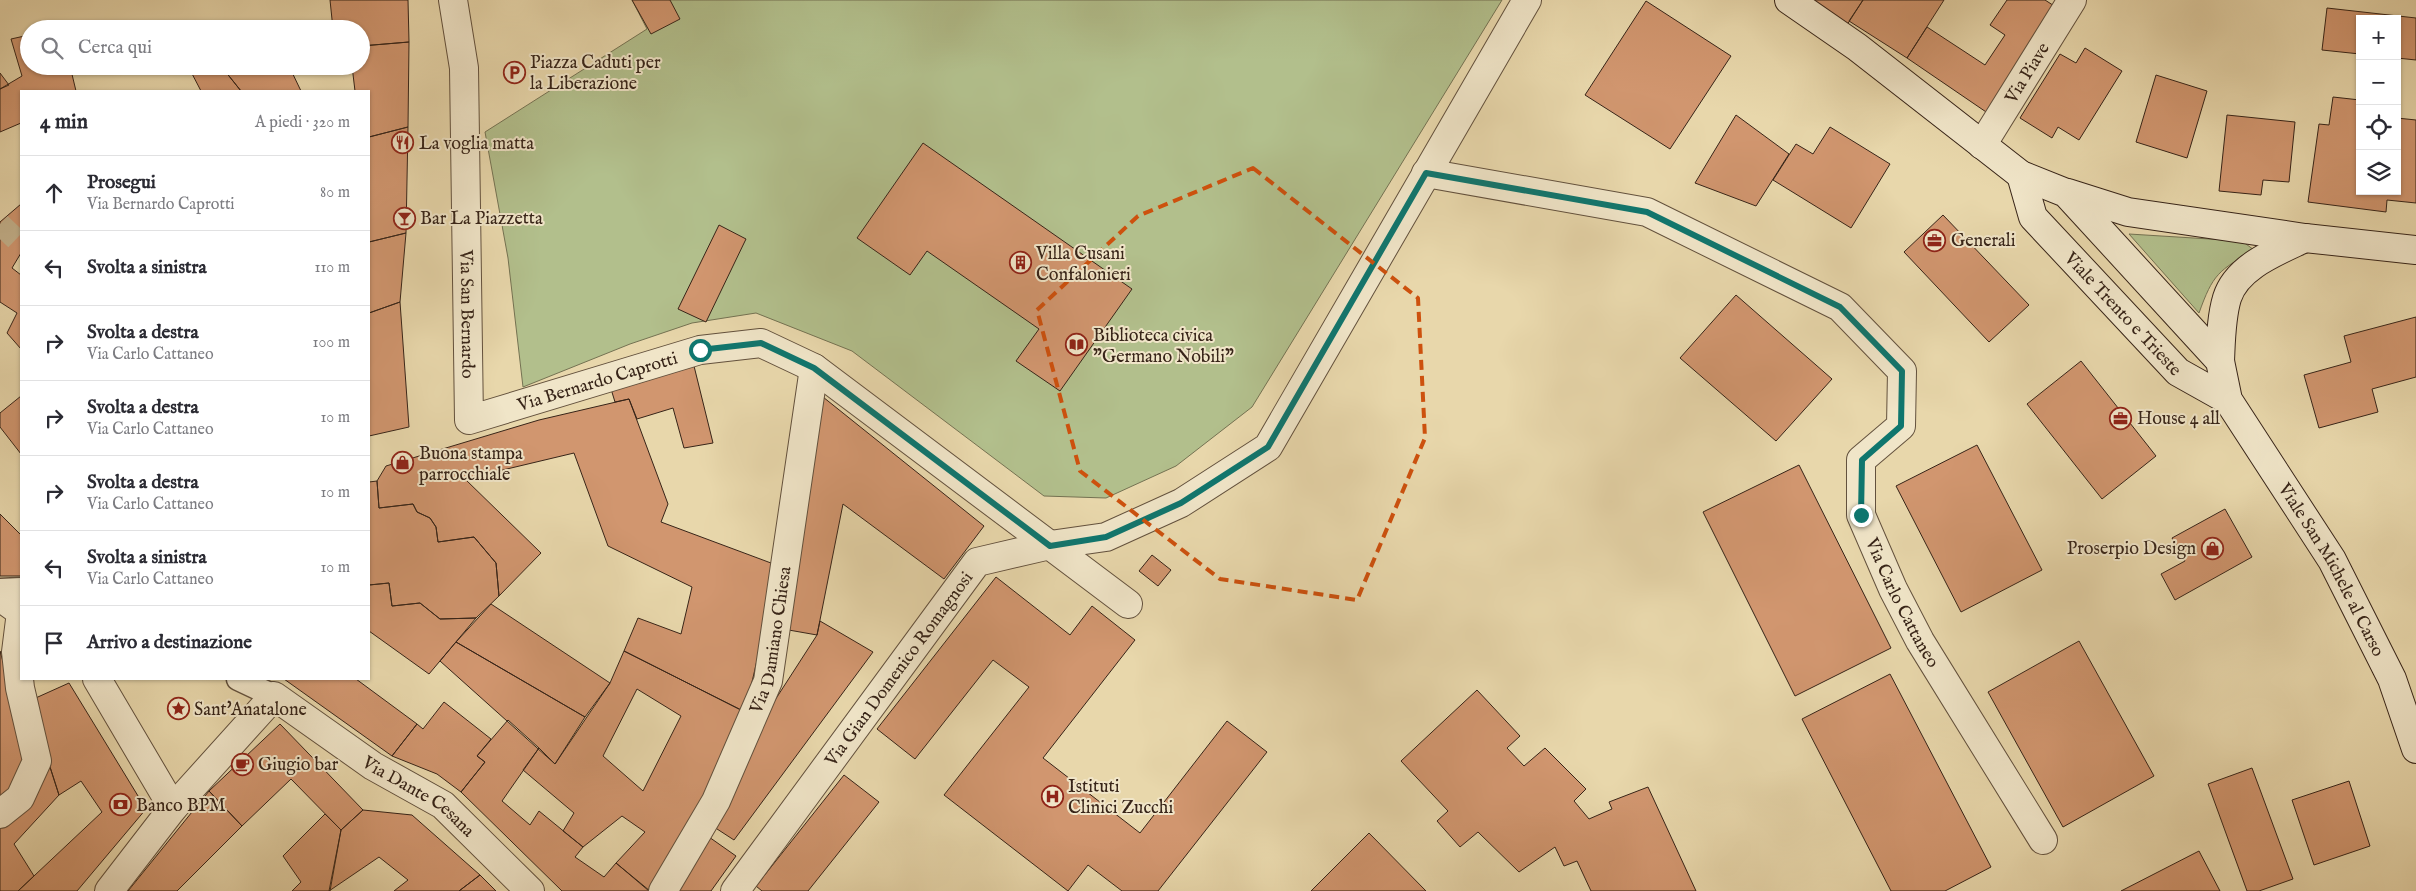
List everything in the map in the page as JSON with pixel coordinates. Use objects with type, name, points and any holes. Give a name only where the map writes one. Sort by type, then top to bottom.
[{"type":"street","name":"Via San Bernardo","points":[[452,0],[464,68],[469,420]]},
{"type":"street","name":"Via Gian Domenico Romagnosi","points":[[736,891],[977,562],[1050,546],[1106,537],[1181,503],[1268,447],[1527,0]]},
{"type":"street","name":"Viale Trento e Trieste","points":[[1789,0],[1857,47],[2021,175],[2066,193],[2128,212],[2306,238],[2416,250]]},
{"type":"street","name":"Via Piave","points":[[1982,146],[2072,0]]},
{"type":"street","name":"Via Carlo Cattaneo","points":[[1426,173],[1647,212],[1840,307],[1902,371],[1901,426],[1862,460],[1861,515],[1893,589],[1920,641],[2043,840]]},
{"type":"street","name":"Viale Trento e Trieste","points":[[2021,175],[2033,217],[2178,372],[2228,400]]},
{"type":"street","name":"Viale Trento e Trieste","points":[[2066,193],[2220,360]]},
{"type":"street","points":[[2228,400],[2220,360],[2227,297],[2241,275],[2267,256],[2306,238]]},
{"type":"street","name":"Via Bernardo Caprotti","points":[[469,420],[700,350],[761,343],[814,368],[1128,604]]},
{"type":"street","name":"Via Damiano Chiesa","points":[[663,891],[716,801],[768,681],[814,368]]},
{"type":"street","name":"Viale San Michele al Carso","points":[[2228,400],[2332,560],[2392,679],[2416,749]]},
{"type":"street","points":[[0,590],[20,590]]},
{"type":"street","points":[[0,597],[20,611]]},
{"type":"street","points":[[0,814],[20,798],[37,761],[20,688],[16,652],[20,620]]},
{"type":"street","points":[[98,680],[173,808]]},
{"type":"street","points":[[110,891],[268,687],[242,680]]},
{"type":"street","name":"Via Dante Cesana","points":[[268,687],[372,766],[443,806],[530,891]]},
{"type":"highlighted area","points":[[1253,168],[1418,298],[1425,438],[1357,600],[1220,579],[1080,471],[1037,310],[1138,216]]},
{"type":"green space","points":[[632,0],[1502,0],[1252,407],[1176,466],[1106,498],[1044,496],[852,351],[756,313],[692,323],[630,344],[523,387],[508,258],[485,132],[647,29]]},
{"type":"green space","points":[[2129,234],[2242,241],[2254,250],[2232,263],[2218,275],[2208,290],[2199,313]]},
{"type":"building","points":[[330,0],[408,0],[409,42],[370,45],[370,20],[332,20]]},
{"type":"building","points":[[632,0],[670,0],[680,19],[651,34]]},
{"type":"building","points":[[1801,0],[1863,0],[1845,28]]},
{"type":"building","points":[[1863,0],[1944,0],[1907,58],[1849,21]]},
{"type":"building","points":[[2007,0],[2045,0],[2062,11],[1992,116],[1907,58],[1927,27],[1985,65],[2005,35],[1990,25]]},
{"type":"building","points":[[1646,1],[1731,56],[1670,149],[1585,95]]},
{"type":"building","points":[[2327,8],[2389,15],[2356,15],[2356,54],[2322,50]]},
{"type":"building","points":[[2401,16],[2416,18],[2416,60],[2401,58]]},
{"type":"building","points":[[20,37],[20,69],[11,39]]},
{"type":"building","points":[[409,42],[408,127],[370,137],[370,90],[355,90],[353,75],[370,75],[370,45]]},
{"type":"building","points":[[2085,48],[2122,71],[2079,140],[2058,127],[2052,138],[2020,118],[2060,54],[2076,63]]},
{"type":"building","points":[[0,73],[9,85],[0,89]]},
{"type":"building","points":[[72,75],[76,90],[20,90],[20,123],[0,132],[0,89],[22,76]]},
{"type":"building","points":[[193,75],[228,75],[240,90],[200,90]]},
{"type":"building","points":[[228,75],[293,75],[301,90],[240,90]]},
{"type":"building","points":[[2156,75],[2207,91],[2187,158],[2136,142]]},
{"type":"building","points":[[2333,97],[2356,100],[2356,195],[2401,195],[2401,118],[2416,120],[2416,203],[2387,200],[2386,212],[2308,202],[2319,124],[2329,125]]},
{"type":"building","points":[[1736,115],[1789,154],[1756,206],[1695,183]]},
{"type":"building","points":[[2227,115],[2295,122],[2289,182],[2263,180],[2261,195],[2219,191]]},
{"type":"building","points":[[408,127],[406,233],[370,242],[370,137]]},
{"type":"building","points":[[1830,127],[1890,164],[1851,228],[1773,180],[1796,144],[1813,154]]},
{"type":"building","name":"Villa Cusani Confalonieri","points":[[923,143],[1132,289],[1060,391],[1016,361],[1039,329],[927,251],[910,275],[857,238]]},
{"type":"building","points":[[20,205],[20,255],[12,268],[20,274],[20,348],[7,333],[17,313],[0,302],[0,222]]},
{"type":"building","points":[[1943,215],[2029,305],[1989,342],[1904,252]]},
{"type":"building","points":[[719,225],[746,239],[706,322],[678,309]]},
{"type":"building","points":[[406,233],[400,302],[370,313],[370,242]]},
{"type":"building","points":[[1736,295],[1832,379],[1776,441],[1680,358]]},
{"type":"building","points":[[400,302],[409,427],[370,436],[370,313]]},
{"type":"building","points":[[2416,317],[2416,377],[2372,389],[2378,412],[2319,428],[2304,375],[2351,362],[2344,336]]},
{"type":"building","points":[[2081,361],[2156,456],[2102,499],[2027,404]]},
{"type":"building","points":[[694,366],[713,443],[684,448],[673,408],[637,419],[629,399],[615,402],[611,389]]},
{"type":"building","points":[[20,397],[20,453],[0,427],[0,413]]},
{"type":"building","points":[[823,397],[984,526],[944,579],[843,504],[817,635],[783,629]]},
{"type":"building","points":[[629,399],[668,504],[661,522],[779,566],[745,712],[624,651],[638,618],[681,634],[692,587],[608,546],[574,453],[465,479],[541,553],[499,596],[496,563],[474,537],[438,542],[436,527],[430,518],[417,512],[413,504],[379,508],[377,481],[386,466],[539,420]]},
{"type":"building","points":[[1977,445],[2042,570],[1961,612],[1896,486]]},
{"type":"building","points":[[1799,465],[1891,648],[1795,696],[1703,512]]},
{"type":"building","points":[[377,481],[379,508],[413,504],[417,512],[430,518],[436,527],[438,542],[474,537],[496,563],[499,596],[476,618],[440,619],[420,603],[392,606],[389,583],[370,585],[370,482]]},
{"type":"building","name":"Proserpio Design","points":[[2225,509],[2252,557],[2175,600],[2161,574],[2185,561],[2172,538]]},
{"type":"building","points":[[0,514],[20,534],[20,576],[0,576]]},
{"type":"building","points":[[1152,555],[1171,570],[1158,586],[1139,571]]},
{"type":"building","points":[[996,577],[1070,635],[1092,606],[1135,640],[1043,758],[1140,833],[1227,721],[1267,752],[1158,891],[1122,891],[1088,865],[1068,891],[944,795],[1029,687],[993,660],[915,759],[877,729]]},
{"type":"building","points":[[389,583],[392,606],[420,603],[440,619],[476,618],[429,674],[370,632],[370,585]]},
{"type":"building","points":[[491,604],[610,683],[585,717],[456,642]]},
{"type":"building","points":[[820,621],[873,652],[734,840],[714,827],[766,714],[817,635]]},
{"type":"building","points":[[2079,641],[2154,776],[2063,827],[1988,692]]},
{"type":"building","points":[[456,642],[585,717],[555,764],[440,661]]},
{"type":"building","points":[[0,651],[30,758],[17,782],[0,796]]},
{"type":"building","points":[[624,651],[745,712],[698,810],[650,891],[616,863],[645,832],[622,816],[583,847],[563,831],[574,813],[523,770],[539,748],[555,764],[610,683]],"holes":[[[637,689],[681,716],[643,791],[603,756]]]},
{"type":"building","points":[[1890,674],[1991,867],[1945,891],[1891,891],[1802,719]]},
{"type":"building","points":[[285,680],[357,680],[417,724],[392,756]]},
{"type":"building","points":[[69,683],[146,809],[77,891],[18,891],[102,812],[81,781],[59,795],[29,701]]},
{"type":"building","points":[[1477,690],[1520,736],[1507,748],[1524,766],[1545,748],[1586,789],[1574,801],[1589,819],[1612,809],[1609,802],[1648,787],[1696,891],[1591,891],[1577,861],[1564,866],[1555,847],[1519,872],[1478,832],[1460,847],[1437,821],[1448,811],[1401,761]]},
{"type":"building","points":[[444,702],[491,739],[477,756],[485,762],[461,792],[437,774],[392,756],[417,724],[423,729]]},
{"type":"building","points":[[508,720],[539,748],[502,801],[530,825],[539,811],[583,847],[575,857],[604,877],[616,863],[649,891],[562,891],[461,792],[485,762],[477,756]]},
{"type":"building","points":[[280,724],[363,810],[341,830],[291,779],[242,826],[209,791]]},
{"type":"building","points":[[49,764],[59,795],[14,844],[34,876],[18,891],[0,891],[0,826]]},
{"type":"building","points":[[2252,768],[2293,879],[2259,891],[2247,891],[2208,784]]},
{"type":"building","points":[[844,775],[879,802],[808,891],[762,891],[756,886]]},
{"type":"building","points":[[2349,781],[2370,846],[2314,865],[2292,800]]},
{"type":"building","points":[[209,791],[242,826],[177,891],[128,891]]},
{"type":"building","points":[[363,810],[412,815],[480,875],[459,891],[394,891],[408,880],[379,857],[329,891],[341,830]]},
{"type":"building","points":[[325,814],[341,830],[330,891],[292,891],[301,882],[283,856]]},
{"type":"building","points":[[1369,833],[1426,891],[1311,891]]},
{"type":"building","points":[[709,837],[736,856],[711,891],[671,891]]},
{"type":"building","points":[[2199,851],[2220,891],[2121,891]]},
{"type":"building","points":[[480,875],[496,891],[459,891]]},
{"type":"tunnel","points":[[0,224],[20,243]]},
{"type":"place","name":"Piazza Caduti per la Liberazione","points":[[514,72]]},
{"type":"place","name":"La voglia matta","points":[[403,143]]},
{"type":"place","name":"Bar La Piazzetta","points":[[404,218]]},
{"type":"place","name":"Generali","points":[[1935,240]]},
{"type":"place","name":"Villa Cusani Confalonieri","points":[[1020,263]]},
{"type":"place","name":"Biblioteca civica \"Germano Nobili\"","points":[[1077,345]]},
{"type":"place","name":"House 4 all","points":[[2121,418]]},
{"type":"place","name":"Buona stampa parrocchiale","points":[[403,463]]},
{"type":"place","name":"Proserpio Design","points":[[2212,548]]},
{"type":"place","name":"Sant'Anatalone","points":[[178,709]]},
{"type":"place","name":"Giugio bar","points":[[242,764]]},
{"type":"place","name":"Istituti Clinici Zucchi","points":[[1052,796]]},
{"type":"place","name":"Banco BPM","points":[[120,805]]},
{"type":"route","points":[[700,350],[761,343],[814,368],[1050,546],[1106,537],[1181,503],[1268,447],[1426,173],[1647,212],[1840,307],[1902,371],[1901,426],[1862,460],[1861,515]]}]
